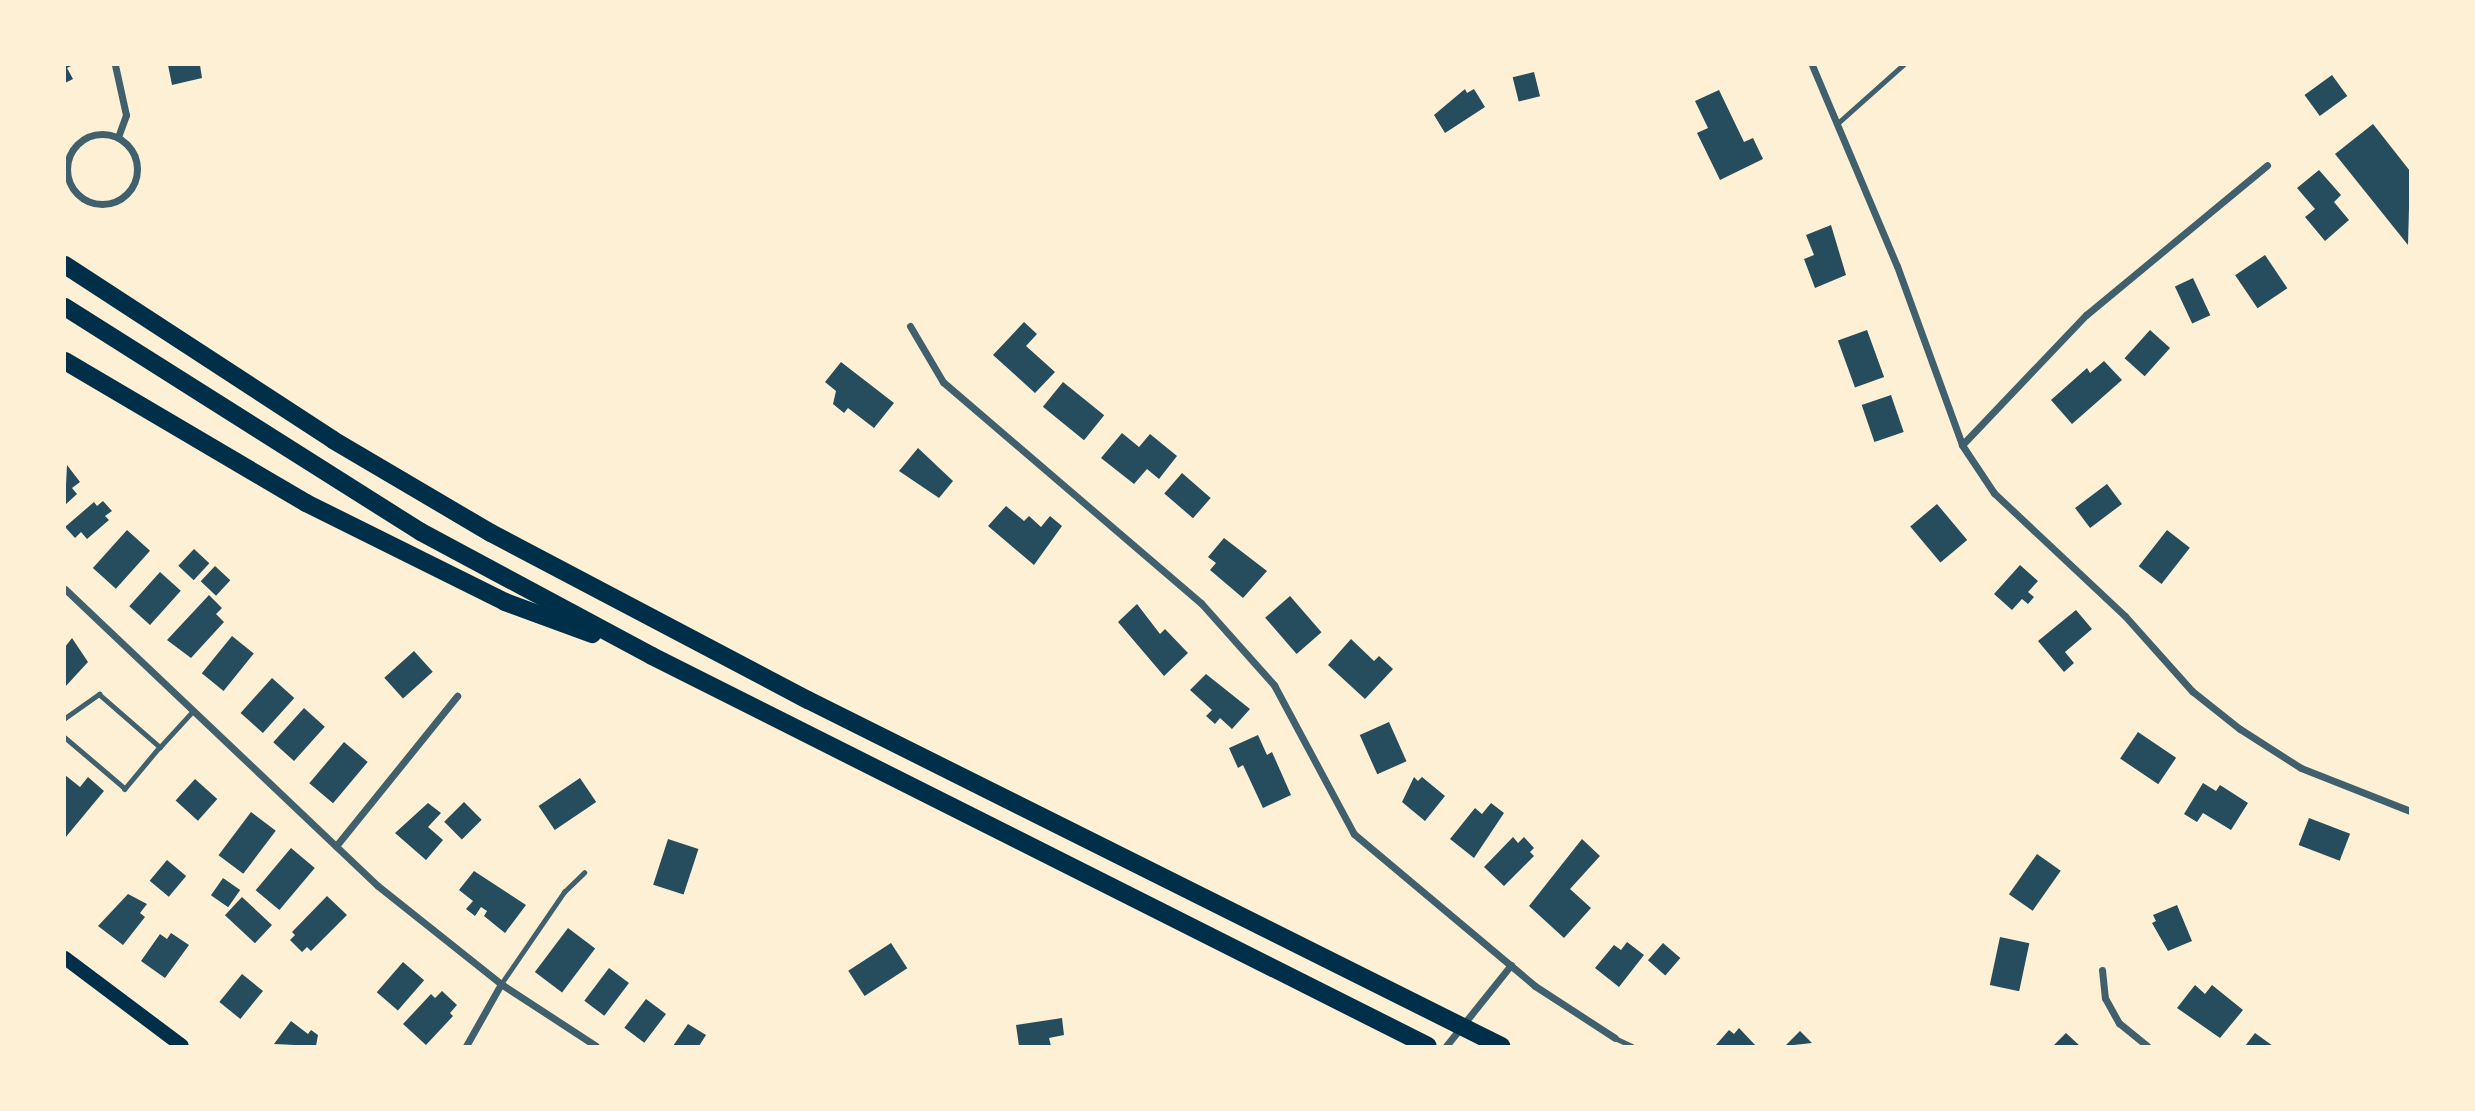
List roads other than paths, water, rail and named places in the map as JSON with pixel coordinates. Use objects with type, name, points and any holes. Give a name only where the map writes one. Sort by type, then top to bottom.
[{"type":"highway","points":[[65,265],[333,440],[491,533],[808,700],[1496,1044]]},
{"type":"highway","points":[[65,307],[421,532],[652,656],[1428,1046]]},
{"type":"highway","points":[[65,361],[306,503],[505,602],[652,656]]},
{"type":"main road","points":[[65,958],[182,1046]]},
{"type":"street","points":[[115,65],[126,115],[118,137]]},
{"type":"street","points":[[1812,65],[1897,266],[1962,445],[1994,493],[2125,616],[2192,691],[2269,750],[2410,811]]},
{"type":"street","points":[[106,134],[118,137],[134,153],[137,176],[133,188],[115,202],[92,203],[73,190],[68,179],[69,156],[84,139],[106,134]]},
{"type":"street","points":[[1962,445],[2085,315],[2267,165]]},
{"type":"street","points":[[910,326],[943,382],[1200,603],[1274,685],[1323,769],[1354,834],[1535,986],[1615,1038]]},
{"type":"street","points":[[65,589],[378,886],[501,984],[596,1046]]},
{"type":"street","points":[[336,846],[457,696]]},
{"type":"street","points":[[1446,1046],[1511,965]]},
{"type":"street","points":[[2102,970],[2105,998],[2119,1023],[2147,1046]]},
{"type":"street","points":[[466,1046],[501,984]]},
{"type":"lane","points":[[1838,124],[1903,65]]},
{"type":"lane","points":[[65,718],[99,694],[160,747]]},
{"type":"lane","points":[[65,738],[125,789],[193,711]]},
{"type":"lane","points":[[501,984],[564,892],[584,873]]},
{"type":"lane","points":[[1615,1038],[1632,1046]]}]
